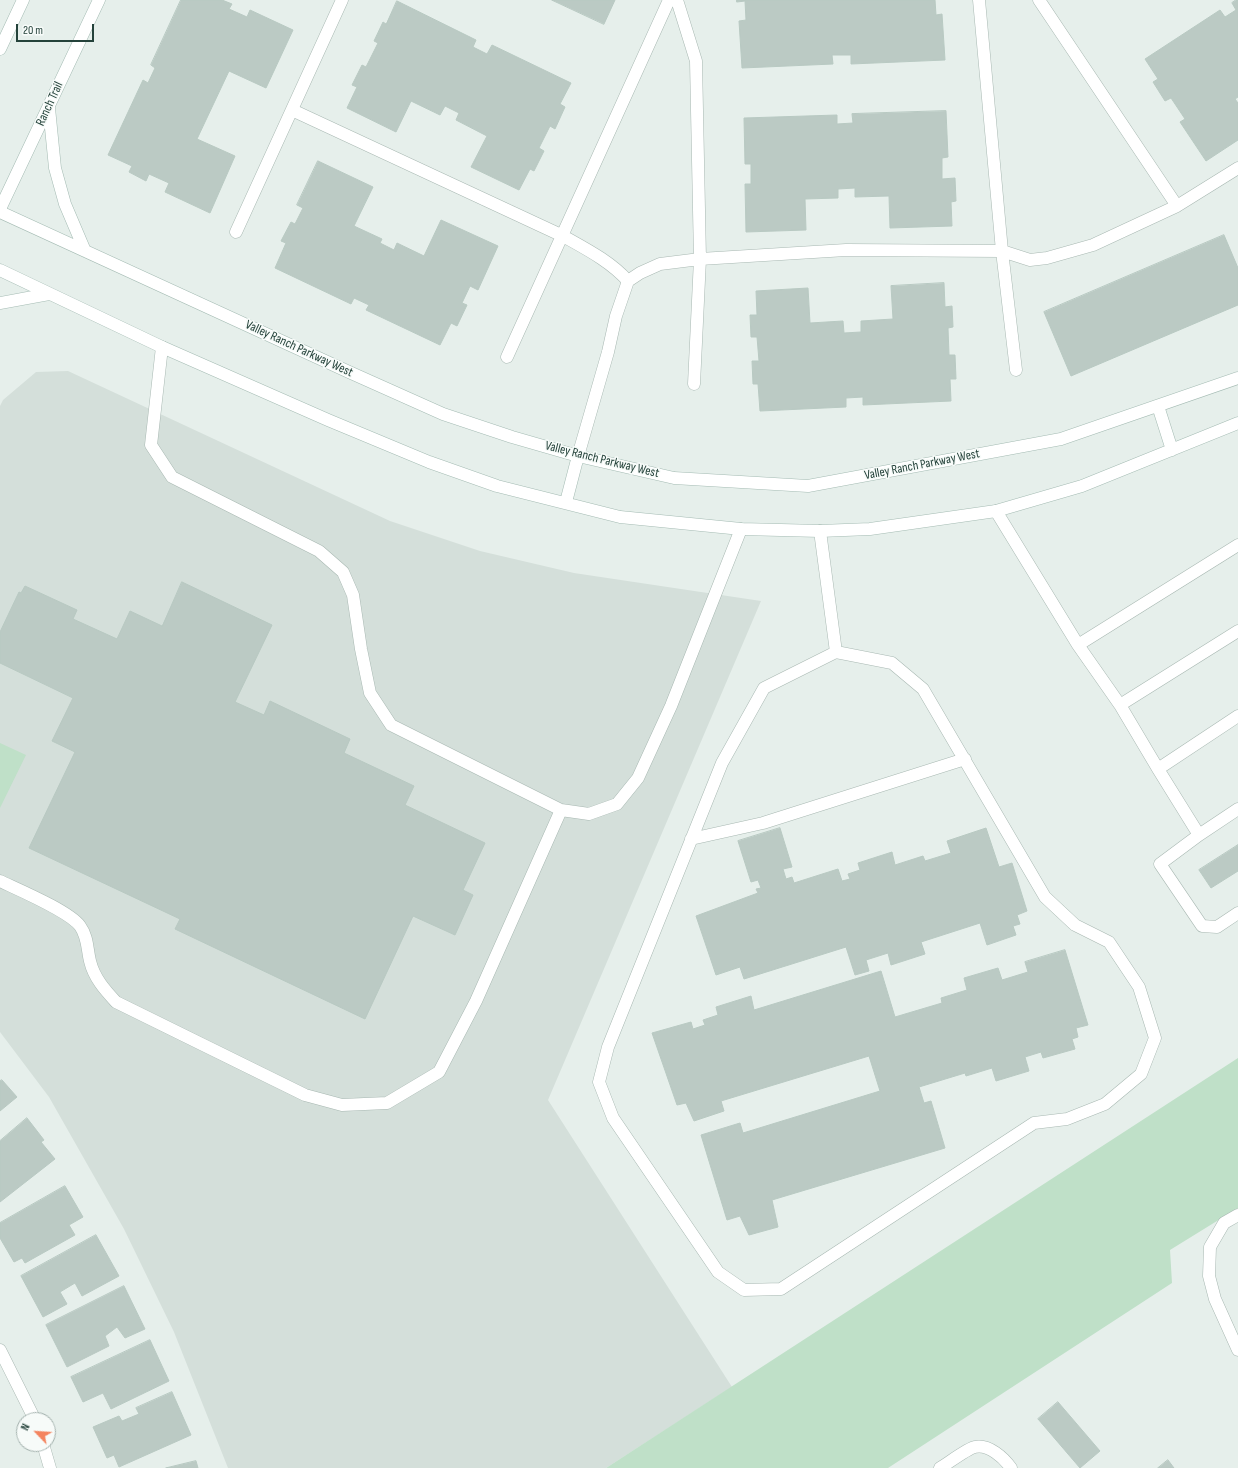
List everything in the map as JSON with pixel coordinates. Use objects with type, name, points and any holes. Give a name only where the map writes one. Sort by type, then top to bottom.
[{"type":"main road","points":[[0,49],[23,0]]},
{"type":"main road","name":"Ranch Trail","points":[[0,210],[99,0]]},
{"type":"main road","points":[[236,232],[342,0]]},
{"type":"main road","points":[[507,357],[669,0]]},
{"type":"main road","points":[[677,0],[696,61],[700,258],[694,384]]},
{"type":"main road","points":[[979,0],[1002,251],[1016,370]]},
{"type":"main road","points":[[1039,0],[1177,206]]},
{"type":"main road","points":[[49,106],[55,168],[65,204],[85,251]]},
{"type":"main road","points":[[292,110],[563,236],[593,252],[618,270],[628,280]]},
{"type":"main road","points":[[566,502],[608,352],[616,316],[628,280],[640,273],[660,264],[700,258],[846,250],[1002,251],[1030,260],[1047,258],[1094,246],[1177,206],[1238,168]]},
{"type":"main road","name":"Valley Ranch Parkway West","points":[[0,210],[85,251],[443,414],[578,456],[674,478],[808,486],[1061,439],[1238,378]]},
{"type":"main road","points":[[0,270],[162,347],[328,420],[429,462],[497,486],[566,502],[620,517],[741,529],[820,531],[870,529],[996,511],[1082,486],[1238,423]]},
{"type":"main road","points":[[0,303],[49,294]]},
{"type":"main road","points":[[162,347],[151,445],[172,477],[319,551],[343,572],[352,595],[370,693],[391,725],[561,810],[590,814],[617,804],[638,778],[671,706],[741,529]]},
{"type":"main road","points":[[1158,406],[1172,450]]},
{"type":"main road","points":[[996,511],[1078,645],[1120,705],[1199,835]]},
{"type":"main road","points":[[820,531],[836,652]]},
{"type":"main road","points":[[1078,645],[1238,545]]},
{"type":"main road","points":[[1120,705],[1238,631]]},
{"type":"main road","points":[[836,652],[892,663],[924,689],[965,759],[1046,896],[1075,925],[1109,942],[1139,987],[1155,1038],[1141,1074],[1105,1104],[1067,1119],[1034,1123],[781,1289],[744,1290],[718,1272],[613,1118],[600,1082],[608,1047],[722,763],[764,688],[836,652]]},
{"type":"main road","points":[[1158,769],[1238,716]]},
{"type":"main road","points":[[691,839],[763,824],[965,759]]},
{"type":"main road","points":[[1238,809],[1199,835],[1160,864],[1202,926],[1217,927],[1238,912]]},
{"type":"main road","points":[[0,881],[66,914],[79,925],[84,933],[88,946],[90,962],[100,983],[116,1002],[305,1095],[342,1105],[387,1104],[439,1072],[476,1001],[561,810]]},
{"type":"main road","points":[[1238,1215],[1224,1223],[1210,1247],[1209,1276],[1215,1299],[1238,1350]]},
{"type":"main road","points":[[0,1350],[31,1412]]},
{"type":"main road","points":[[940,1468],[974,1446],[986,1448],[1005,1459],[1011,1468]]},
{"type":"main road","points":[[45,1452],[50,1468]]},
{"type":"shaded area","points":[[68,371],[390,521],[480,551],[574,573],[761,601],[548,1100],[732,1387],[606,1468],[228,1468],[174,1332],[124,1229],[49,1097],[0,1032],[0,406],[3,400],[36,372]]},
{"type":"green space","points":[[0,743],[26,755],[0,808]]},
{"type":"green space","points":[[1238,1058],[1238,1208],[1170,1250],[1172,1283],[888,1468],[606,1468]]},
{"type":"building","points":[[181,0],[222,0],[232,4],[229,9],[247,17],[250,10],[293,30],[266,88],[229,71],[197,139],[235,156],[210,213],[165,192],[169,183],[149,174],[146,181],[129,172],[132,166],[108,155],[143,80],[148,83],[155,68],[151,65]]},
{"type":"building","points":[[552,0],[615,0],[604,24]]},
{"type":"building","points":[[737,0],[935,0],[936,15],[942,14],[945,60],[851,64],[851,55],[832,55],[833,64],[742,68],[739,21],[746,20],[745,1],[737,2]]},
{"type":"building","points":[[1238,0],[1238,97],[1235,99],[1238,103],[1238,140],[1206,161],[1180,122],[1185,119],[1171,98],[1165,101],[1153,82],[1158,79],[1145,59],[1220,10],[1225,17],[1236,10],[1232,3]]},
{"type":"building","points":[[397,1],[476,40],[473,47],[487,54],[492,45],[571,83],[560,104],[565,107],[555,129],[550,126],[539,148],[544,151],[534,171],[530,169],[519,190],[471,167],[487,136],[456,120],[459,113],[445,106],[440,115],[411,101],[396,132],[347,108],[357,87],[352,85],[362,65],[366,67],[378,43],[374,41],[383,22],[386,24]]},
{"type":"building","points":[[946,111],[948,157],[942,158],[942,179],[955,178],[956,201],[951,202],[952,226],[890,228],[889,196],[855,197],[855,188],[838,189],[838,198],[805,199],[806,230],[746,232],[745,184],[751,184],[751,164],[745,164],[744,118],[837,115],[837,124],[853,123],[852,114]]},
{"type":"building","points":[[318,161],[373,187],[354,226],[382,239],[380,243],[394,250],[397,243],[424,256],[441,220],[498,246],[478,290],[470,286],[462,303],[467,305],[457,326],[451,323],[440,345],[366,310],[369,305],[354,298],[351,304],[275,268],[286,243],[281,241],[291,222],[295,224],[303,208],[297,205]]},
{"type":"building","points":[[1224,235],[1238,268],[1238,305],[1071,376],[1044,312]]},
{"type":"building","points":[[944,283],[945,307],[952,306],[953,327],[948,328],[949,355],[955,355],[956,379],[950,379],[951,401],[863,405],[863,397],[846,398],[846,407],[760,411],[758,384],[753,384],[752,361],[759,361],[757,337],[751,337],[750,315],[757,315],[756,291],[808,288],[810,323],[843,321],[844,333],[861,332],[861,321],[893,319],[891,286]]},
{"type":"building","points":[[182,582],[272,625],[235,702],[264,715],[270,701],[350,739],[344,753],[414,786],[405,805],[485,843],[463,890],[473,895],[455,935],[413,916],[365,1019],[175,929],[180,919],[29,848],[75,752],[52,741],[73,698],[0,663],[0,632],[19,592],[21,593],[25,586],[77,610],[73,619],[117,639],[130,611],[162,626]]},
{"type":"building","points":[[780,828],[792,867],[783,869],[786,879],[792,877],[794,883],[838,869],[842,881],[850,879],[848,874],[860,870],[858,863],[892,852],[895,865],[923,856],[925,861],[951,853],[947,841],[986,828],[999,867],[1012,863],[1027,911],[1017,915],[1020,924],[1013,926],[1016,935],[987,945],[980,923],[921,942],[925,954],[891,965],[888,953],[866,960],[869,971],[855,975],[846,947],[744,979],[740,967],[716,975],[696,916],[758,893],[756,889],[761,888],[758,880],[751,882],[738,841]]},
{"type":"building","points":[[1238,845],[1238,871],[1211,888],[1199,870]]},
{"type":"building","points":[[1065,950],[1088,1025],[1076,1028],[1078,1037],[1072,1039],[1075,1049],[1043,1058],[1041,1052],[1025,1057],[1029,1071],[996,1081],[992,1068],[966,1076],[965,1073],[919,1087],[924,1103],[931,1101],[945,1148],[772,1200],[778,1227],[749,1235],[740,1216],[727,1220],[701,1135],[740,1123],[743,1133],[880,1091],[869,1056],[721,1101],[724,1111],[694,1121],[686,1103],[677,1105],[652,1033],[691,1022],[693,1029],[705,1025],[703,1020],[718,1015],[716,1007],[751,996],[754,1010],[881,971],[895,1017],[942,1003],[941,998],[967,990],[964,978],[998,968],[1002,980],[1028,972],[1025,962]]},
{"type":"building","points":[[2,1080],[17,1097],[0,1111],[0,1081]]},
{"type":"building","points":[[27,1118],[44,1140],[41,1142],[55,1159],[0,1202],[0,1141]]},
{"type":"building","points":[[65,1186],[83,1217],[69,1225],[75,1235],[25,1263],[22,1258],[14,1262],[0,1238],[0,1223]]},
{"type":"building","points":[[96,1235],[119,1276],[82,1296],[75,1283],[60,1292],[67,1304],[43,1317],[21,1276]]},
{"type":"building","points":[[124,1286],[145,1329],[125,1338],[117,1327],[105,1336],[109,1346],[67,1367],[46,1325]]},
{"type":"building","points":[[150,1340],[169,1381],[111,1409],[103,1393],[83,1402],[71,1377]]},
{"type":"building","points":[[172,1392],[191,1435],[119,1467],[114,1455],[107,1458],[93,1427],[119,1416],[122,1421],[139,1414],[136,1408]]},
{"type":"building","points":[[1058,1402],[1100,1451],[1080,1468],[1038,1419]]},
{"type":"building","points":[[1168,1460],[1174,1468],[1158,1468]]},
{"type":"building","points":[[196,1461],[198,1468],[166,1468]]}]
